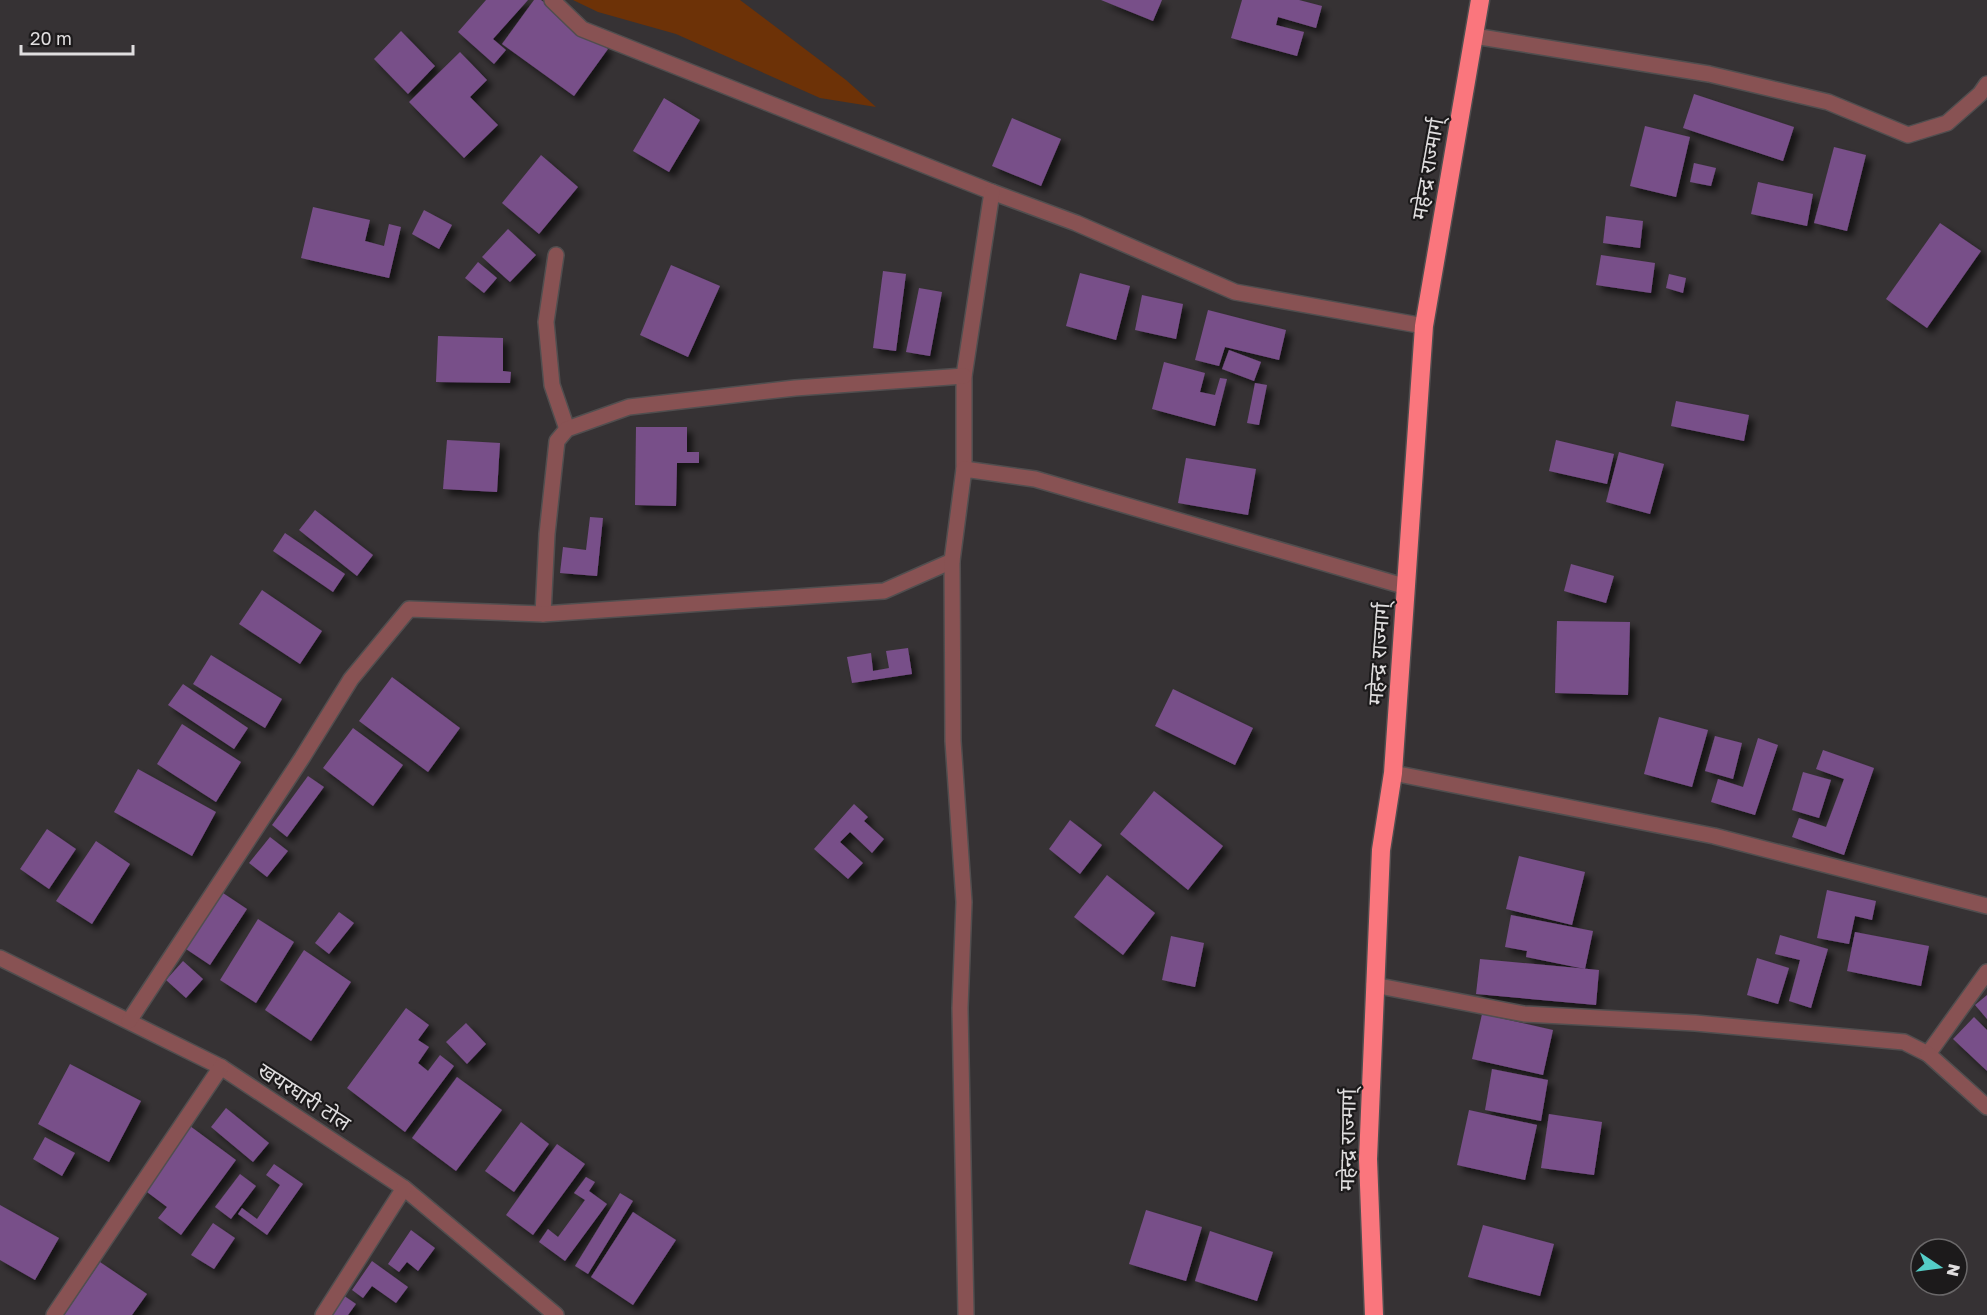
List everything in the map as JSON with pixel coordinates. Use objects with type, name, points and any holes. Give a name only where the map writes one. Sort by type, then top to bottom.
[{"type":"highway","name":"महेन्द्र राज्मार्ग्","points":[[1374,1315],[1368,1159],[1381,850],[1393,773],[1424,326],[1480,0]]},
{"type":"street","points":[[552,0],[582,29],[992,192],[1076,223],[1235,292],[1424,326]]},
{"type":"street","points":[[1474,36],[1709,74],[1828,102],[1908,135],[1947,123],[1980,94],[1987,84]]},
{"type":"street","points":[[966,1315],[960,1008],[964,902],[953,741],[952,561],[964,469],[964,376],[992,192]]},
{"type":"street","points":[[556,255],[546,322],[552,385],[567,429]]},
{"type":"street","points":[[543,614],[547,534],[557,441],[567,429],[629,407],[795,388],[964,376]]},
{"type":"street","points":[[964,469],[1035,480],[1407,587]]},
{"type":"street","points":[[129,1022],[296,768],[351,679],[409,609],[543,614],[884,591],[952,561]]},
{"type":"street","points":[[1393,773],[1714,836],[1987,906]]},
{"type":"street","name":"खयरघारी टोल","points":[[0,958],[221,1067],[404,1188],[556,1315]]},
{"type":"street","points":[[1928,1054],[1987,972]]},
{"type":"street","points":[[1374,985],[1524,1014],[1695,1023],[1904,1042],[1928,1054],[1987,1107]]},
{"type":"street","points":[[54,1315],[221,1067]]},
{"type":"street","points":[[323,1315],[404,1188]]},
{"type":"shaded area","points":[[573,0],[740,0],[846,80],[876,107],[820,98],[676,34],[598,12]]},
{"type":"building","points":[[486,0],[528,0],[493,39],[506,50],[494,64],[458,32]]},
{"type":"building","points":[[534,0],[541,0],[608,49],[574,96],[502,44]]},
{"type":"building","points":[[1101,0],[1162,0],[1153,21]]},
{"type":"building","points":[[1242,0],[1299,0],[1322,6],[1316,28],[1278,17],[1276,25],[1304,32],[1297,56],[1231,38]]},
{"type":"building","points":[[401,31],[435,66],[408,94],[374,59]]},
{"type":"building","points":[[460,52],[487,80],[470,97],[498,125],[464,158],[409,102]]},
{"type":"building","points":[[1694,94],[1794,127],[1783,161],[1683,128]]},
{"type":"building","points":[[664,98],[700,120],[669,172],[633,151]]},
{"type":"building","points":[[1012,118],[1061,139],[1041,186],[992,166]]},
{"type":"building","points":[[1645,126],[1690,137],[1676,197],[1630,186]]},
{"type":"building","points":[[1834,147],[1866,155],[1847,231],[1814,223]]},
{"type":"building","points":[[541,155],[578,187],[539,234],[502,203]]},
{"type":"building","points":[[1694,163],[1716,168],[1711,186],[1690,182]]},
{"type":"building","points":[[1758,182],[1813,194],[1807,226],[1751,214]]},
{"type":"building","points":[[313,207],[370,220],[365,241],[384,246],[389,224],[401,227],[389,278],[301,258]]},
{"type":"building","points":[[424,210],[452,225],[439,249],[412,234]]},
{"type":"building","points":[[1606,216],[1643,221],[1640,248],[1603,243]]},
{"type":"building","points":[[1940,223],[1981,251],[1927,328],[1886,299]]},
{"type":"building","points":[[508,229],[536,255],[510,282],[482,257]]},
{"type":"building","points":[[1601,255],[1655,263],[1651,293],[1596,285]]},
{"type":"building","points":[[478,262],[497,278],[484,293],[465,278]]},
{"type":"building","points":[[671,265],[720,286],[688,357],[640,335]]},
{"type":"building","points":[[883,271],[906,274],[896,351],[873,348]]},
{"type":"building","points":[[1080,273],[1130,286],[1116,340],[1066,326]]},
{"type":"building","points":[[1669,274],[1686,278],[1683,293],[1666,288]]},
{"type":"building","points":[[919,288],[942,292],[930,356],[906,352]]},
{"type":"building","points":[[1142,295],[1183,304],[1176,339],[1135,330]]},
{"type":"building","points":[[1208,310],[1286,330],[1279,360],[1225,347],[1219,366],[1195,360]]},
{"type":"building","points":[[438,336],[503,338],[503,371],[511,372],[510,383],[436,382]]},
{"type":"building","points":[[1229,350],[1261,362],[1254,381],[1222,369]]},
{"type":"building","points":[[1164,362],[1205,373],[1200,392],[1215,395],[1220,378],[1227,379],[1215,426],[1152,409]]},
{"type":"building","points":[[1255,383],[1267,385],[1259,425],[1247,423]]},
{"type":"building","points":[[1676,401],[1749,415],[1744,441],[1671,426]]},
{"type":"building","points":[[636,427],[687,427],[687,452],[699,452],[699,463],[677,463],[676,506],[635,505]]},
{"type":"building","points":[[447,440],[500,443],[497,492],[443,489]]},
{"type":"building","points":[[1556,440],[1614,454],[1607,484],[1549,471]]},
{"type":"building","points":[[1619,452],[1664,464],[1650,514],[1606,502]]},
{"type":"building","points":[[1186,458],[1256,469],[1248,515],[1178,503]]},
{"type":"building","points":[[315,510],[373,555],[357,576],[299,530]]},
{"type":"building","points":[[590,517],[603,518],[597,576],[560,573],[563,547],[586,550]]},
{"type":"building","points":[[285,533],[345,574],[333,592],[273,551]]},
{"type":"building","points":[[1571,564],[1614,576],[1606,603],[1564,591]]},
{"type":"building","points":[[262,590],[322,631],[300,664],[239,624]]},
{"type":"building","points":[[1557,621],[1630,622],[1628,695],[1555,693]]},
{"type":"building","points":[[908,648],[912,674],[852,683],[847,657],[871,653],[873,671],[889,668],[886,651]]},
{"type":"building","points":[[211,655],[282,699],[265,728],[193,684]]},
{"type":"building","points":[[392,677],[460,728],[428,772],[359,721]]},
{"type":"building","points":[[183,684],[248,728],[234,749],[168,705]]},
{"type":"building","points":[[1173,689],[1253,728],[1235,765],[1155,726]]},
{"type":"building","points":[[1659,717],[1708,730],[1692,787],[1644,774]]},
{"type":"building","points":[[182,724],[241,762],[216,802],[157,764]]},
{"type":"building","points":[[353,728],[403,765],[373,806],[323,768]]},
{"type":"building","points":[[1715,736],[1742,743],[1733,779],[1705,771]]},
{"type":"building","points":[[1758,738],[1778,745],[1755,815],[1711,802],[1718,779],[1743,787]]},
{"type":"building","points":[[1823,750],[1874,768],[1844,855],[1792,837],[1799,818],[1826,827],[1844,779],[1816,769]]},
{"type":"building","points":[[138,769],[216,812],[192,856],[114,812]]},
{"type":"building","points":[[1803,772],[1831,780],[1819,818],[1792,810]]},
{"type":"building","points":[[308,776],[324,787],[287,837],[272,825]]},
{"type":"building","points":[[1154,791],[1223,846],[1188,890],[1120,834]]},
{"type":"building","points":[[854,804],[868,817],[864,821],[884,839],[872,853],[850,832],[840,842],[863,863],[848,879],[814,849]]},
{"type":"building","points":[[1070,820],[1102,845],[1080,874],[1049,849]]},
{"type":"building","points":[[47,829],[76,849],[49,889],[20,869]]},
{"type":"building","points":[[270,837],[288,851],[267,877],[249,863]]},
{"type":"building","points":[[96,841],[130,864],[92,924],[56,901]]},
{"type":"building","points":[[1519,856],[1585,872],[1572,925],[1506,909]]},
{"type":"building","points":[[1107,875],[1155,913],[1123,955],[1074,917]]},
{"type":"building","points":[[1827,890],[1876,901],[1872,920],[1855,916],[1849,944],[1817,938]]},
{"type":"building","points":[[220,891],[247,909],[210,965],[183,947]]},
{"type":"building","points":[[339,912],[354,923],[329,954],[315,943]]},
{"type":"building","points":[[1511,915],[1593,931],[1585,969],[1526,957],[1527,951],[1505,947]]},
{"type":"building","points":[[258,919],[294,942],[256,1003],[220,980]]},
{"type":"building","points":[[1855,932],[1929,946],[1921,986],[1847,971]]},
{"type":"building","points":[[1780,935],[1828,949],[1811,1008],[1789,1001],[1800,960],[1775,954]]},
{"type":"building","points":[[1171,936],[1204,943],[1195,987],[1162,980]]},
{"type":"building","points":[[304,950],[351,982],[311,1041],[265,1010]]},
{"type":"building","points":[[1757,958],[1789,968],[1778,1004],[1747,995]]},
{"type":"building","points":[[1480,959],[1599,970],[1596,1005],[1476,994]]},
{"type":"building","points":[[183,961],[203,979],[186,998],[166,980]]},
{"type":"building","points":[[1987,995],[1987,1019],[1975,1005]]},
{"type":"building","points":[[406,1008],[429,1025],[418,1040],[429,1047],[418,1063],[428,1071],[440,1055],[454,1066],[405,1132],[347,1088]]},
{"type":"building","points":[[1482,1014],[1553,1030],[1543,1075],[1472,1059]]},
{"type":"building","points":[[1974,1017],[1987,1030],[1987,1071],[1953,1039]]},
{"type":"building","points":[[466,1023],[486,1044],[467,1064],[446,1042]]},
{"type":"building","points":[[70,1064],[141,1101],[109,1162],[38,1124]]},
{"type":"building","points":[[1492,1069],[1548,1080],[1541,1121],[1485,1110]]},
{"type":"building","points":[[457,1077],[502,1110],[456,1171],[412,1138]]},
{"type":"building","points":[[226,1108],[269,1143],[253,1162],[211,1127]]},
{"type":"building","points":[[1469,1110],[1537,1125],[1525,1180],[1457,1165]]},
{"type":"building","points":[[1549,1114],[1602,1122],[1594,1175],[1541,1168]]},
{"type":"building","points":[[521,1122],[549,1144],[514,1192],[485,1171]]},
{"type":"building","points":[[190,1126],[236,1160],[181,1235],[158,1218],[167,1207],[143,1189]]},
{"type":"building","points":[[45,1137],[75,1153],[62,1176],[33,1159]]},
{"type":"building","points":[[557,1144],[585,1164],[533,1235],[506,1215]]},
{"type":"building","points":[[274,1164],[303,1184],[267,1235],[238,1214],[242,1208],[257,1219],[280,1185],[266,1175]]},
{"type":"building","points":[[240,1174],[256,1186],[231,1219],[215,1207]]},
{"type":"building","points":[[586,1177],[595,1182],[589,1191],[607,1204],[565,1261],[539,1242],[548,1229],[558,1237],[585,1200],[574,1193]]},
{"type":"building","points":[[620,1193],[633,1201],[588,1274],[575,1266]]},
{"type":"building","points":[[0,1205],[59,1238],[35,1280],[0,1260]]},
{"type":"building","points":[[1146,1210],[1202,1227],[1186,1281],[1129,1264]]},
{"type":"building","points":[[633,1212],[676,1240],[633,1305],[591,1277]]},
{"type":"building","points":[[213,1223],[235,1238],[214,1269],[191,1255]]},
{"type":"building","points":[[1483,1225],[1554,1244],[1540,1296],[1468,1277]]},
{"type":"building","points":[[411,1230],[435,1248],[418,1271],[407,1262],[399,1272],[388,1264]]},
{"type":"building","points":[[1210,1231],[1273,1252],[1257,1301],[1195,1281]]},
{"type":"building","points":[[372,1261],[408,1287],[396,1303],[372,1286],[363,1298],[352,1290]]},
{"type":"building","points":[[100,1262],[147,1294],[132,1315],[64,1315]]},
{"type":"building","points":[[343,1295],[356,1304],[348,1315],[330,1315]]}]
